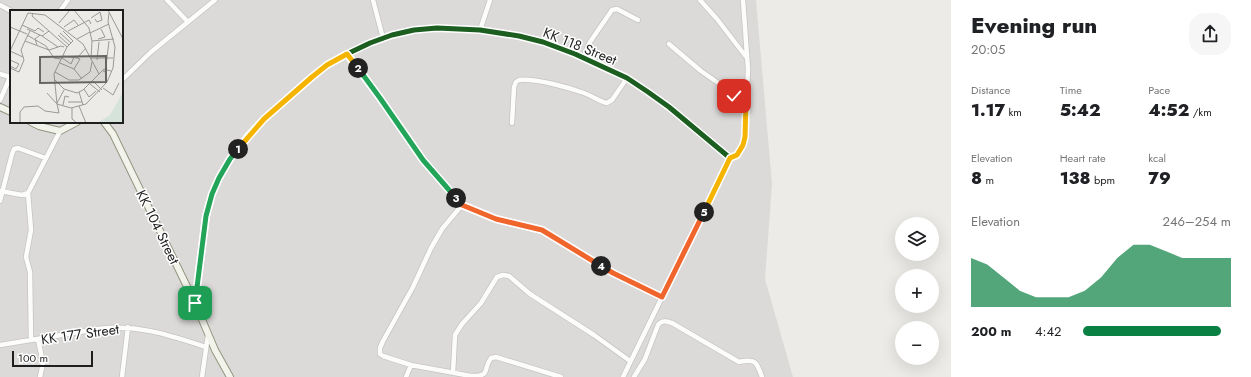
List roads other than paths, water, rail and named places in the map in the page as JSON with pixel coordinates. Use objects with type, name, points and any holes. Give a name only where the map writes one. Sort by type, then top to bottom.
[{"type":"street","points":[[61,10],[68,0]]},
{"type":"street","points":[[167,0],[188,22]]},
{"type":"street","points":[[123,79],[151,52],[215,0]]},
{"type":"street","points":[[373,0],[383,38]]},
{"type":"street","points":[[480,30],[490,0]]},
{"type":"street","points":[[700,0],[717,19],[747,58]]},
{"type":"street","points":[[623,377],[730,158],[737,155],[743,145],[745,137],[748,69],[742,0]]},
{"type":"street","points":[[0,5],[10,10]]},
{"type":"street","points":[[584,58],[590,42],[612,10],[617,9],[638,20]]},
{"type":"street","name":"KK 118 Street","points":[[195,303],[206,216],[212,194],[230,159],[264,119],[327,65],[347,54],[383,38],[414,30],[437,28],[480,30],[519,36],[543,42],[584,58],[627,78],[669,108],[730,158]]},
{"type":"street","points":[[669,44],[701,71],[746,103]]},
{"type":"street","points":[[347,54],[423,160],[462,205],[496,219],[542,230],[613,273],[662,297]]},
{"type":"street","points":[[0,74],[10,76]]},
{"type":"street","points":[[0,100],[10,78]]},
{"type":"street","points":[[512,123],[514,86],[518,80],[538,82],[567,88],[607,103],[612,100],[627,78]]},
{"type":"street","points":[[0,107],[10,112]]},
{"type":"street","points":[[33,123],[60,131]]},
{"type":"street","points":[[31,340],[30,272],[26,257],[31,230],[28,193],[60,131],[75,123]]},
{"type":"street","name":"KK 104 Street","points":[[105,123],[113,134],[195,303],[208,336],[230,377]]},
{"type":"street","points":[[0,200],[1,191],[14,149],[18,148],[45,158]]},
{"type":"street","points":[[1,191],[22,195],[28,193]]},
{"type":"street","points":[[462,205],[442,229],[431,248],[413,287],[380,348],[380,354],[410,365],[471,376],[481,376],[484,374],[491,358],[496,357],[561,377]]},
{"type":"street","points":[[453,373],[455,335],[481,303],[497,277],[502,275],[509,276],[530,294],[594,335],[630,361]]},
{"type":"street","points":[[634,377],[645,359],[658,325],[660,322],[665,321],[672,323],[739,362],[753,360],[756,362],[762,377]]},
{"type":"street","points":[[122,377],[128,327]]},
{"type":"street","name":"KK 177 Street","points":[[0,345],[98,329],[128,327],[166,334],[206,347]]},
{"type":"street","points":[[202,377],[208,336]]},
{"type":"street","points":[[38,339],[43,363],[40,377]]},
{"type":"street","points":[[406,377],[410,365]]}]
